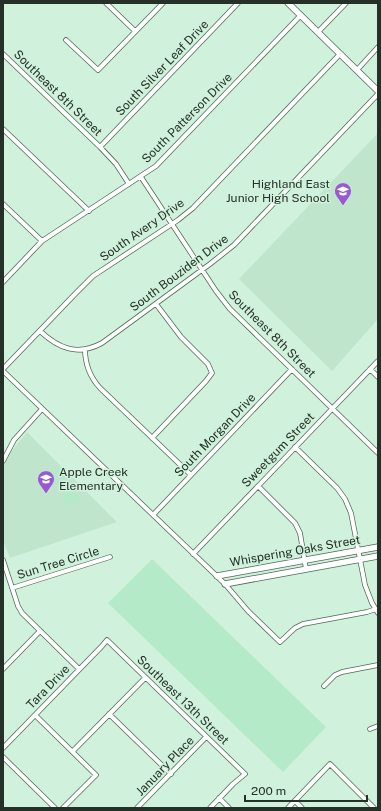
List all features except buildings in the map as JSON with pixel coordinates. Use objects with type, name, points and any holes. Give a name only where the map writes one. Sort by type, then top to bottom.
[{"type":"street","points":[[106,3],[135,31]]},
{"type":"street","points":[[66,40],[98,70],[163,3]]},
{"type":"street","name":"South Silver Leaf Drive","points":[[100,147],[238,3]]},
{"type":"street","points":[[288,3],[378,92]]},
{"type":"street","points":[[318,32],[346,3]]},
{"type":"street","name":"South Patterson Drive","points":[[3,282],[42,241],[156,166],[301,15]]},
{"type":"street","points":[[357,70],[378,47]]},
{"type":"street","name":"Southeast 8th Street","points":[[3,54],[100,147],[116,164],[129,184]]},
{"type":"street","name":"South Avery Drive","points":[[3,370],[76,292],[93,276],[172,224],[193,208],[340,54]]},
{"type":"street","name":"South Bouziden Drive","points":[[40,331],[47,338],[61,347],[85,350],[102,343],[234,245],[378,92]]},
{"type":"street","points":[[3,129],[89,211]]},
{"type":"street","name":"Southeast 8th Street","points":[[141,177],[223,300],[237,316],[378,453]]},
{"type":"street","points":[[3,204],[42,241]]},
{"type":"street","points":[[152,438],[206,381],[212,371],[208,364],[181,336],[156,304]]},
{"type":"street","points":[[85,350],[87,367],[95,382],[190,476]]},
{"type":"street","name":"Sweetgum Street","points":[[193,554],[378,361]]},
{"type":"street","name":"South Morgan Drive","points":[[153,515],[292,369]]},
{"type":"street","points":[[370,369],[378,377]]},
{"type":"street","points":[[3,370],[217,576],[248,611],[280,642],[303,624],[377,611],[365,585],[351,513],[346,499],[337,488],[295,447]]},
{"type":"street","points":[[3,461],[14,440],[42,409]]},
{"type":"street","points":[[258,486],[295,524],[300,533],[306,569]]},
{"type":"street","name":"Whispering Oaks Street","points":[[217,576],[378,547]]},
{"type":"street","name":"Whispering Oaks Street","points":[[225,584],[378,556]]},
{"type":"street","name":"Sun Tree Circle","points":[[12,588],[110,557]]},
{"type":"street","points":[[3,560],[18,606],[22,613],[80,669]]},
{"type":"street","points":[[3,669],[40,630]]},
{"type":"street","name":"Tara Drive","points":[[3,748],[107,640]]},
{"type":"street","name":"Southeast 13th Street","points":[[107,640],[245,774],[220,798]]},
{"type":"street","points":[[324,686],[335,675],[342,672],[378,666]]},
{"type":"street","points":[[73,751],[145,678]]},
{"type":"street","points":[[109,714],[171,774]]},
{"type":"street","points":[[35,715],[96,775],[63,808]]},
{"type":"street","points":[[370,729],[378,726]]},
{"type":"street","name":"January Place","points":[[137,808],[206,737]]},
{"type":"street","points":[[3,757],[55,808]]},
{"type":"street","points":[[288,808],[330,764],[374,808]]},
{"type":"street","points":[[210,808],[220,798],[229,808]]},
{"type":"street","points":[[295,801],[302,808]]},
{"type":"shaded area","name":"Highland East Junior High School","points":[[378,133],[378,319],[332,371],[239,279]]},
{"type":"shaded area","name":"Apple Creek Elementary","points":[[27,432],[117,522],[10,558],[3,541],[3,467],[11,452]]},
{"type":"shaded area","points":[[59,468],[62,483],[53,485],[50,471]]},
{"type":"shaded area","points":[[67,483],[74,488],[81,499],[76,505],[72,502],[66,506],[64,505],[64,495],[62,491]]},
{"type":"shaded area","points":[[152,559],[326,727],[283,772],[108,603]]},
{"type":"place","name":"Highland East Junior High School","points":[[343,206]]},
{"type":"place","name":"Apple Creek Elementary","points":[[46,494]]}]
